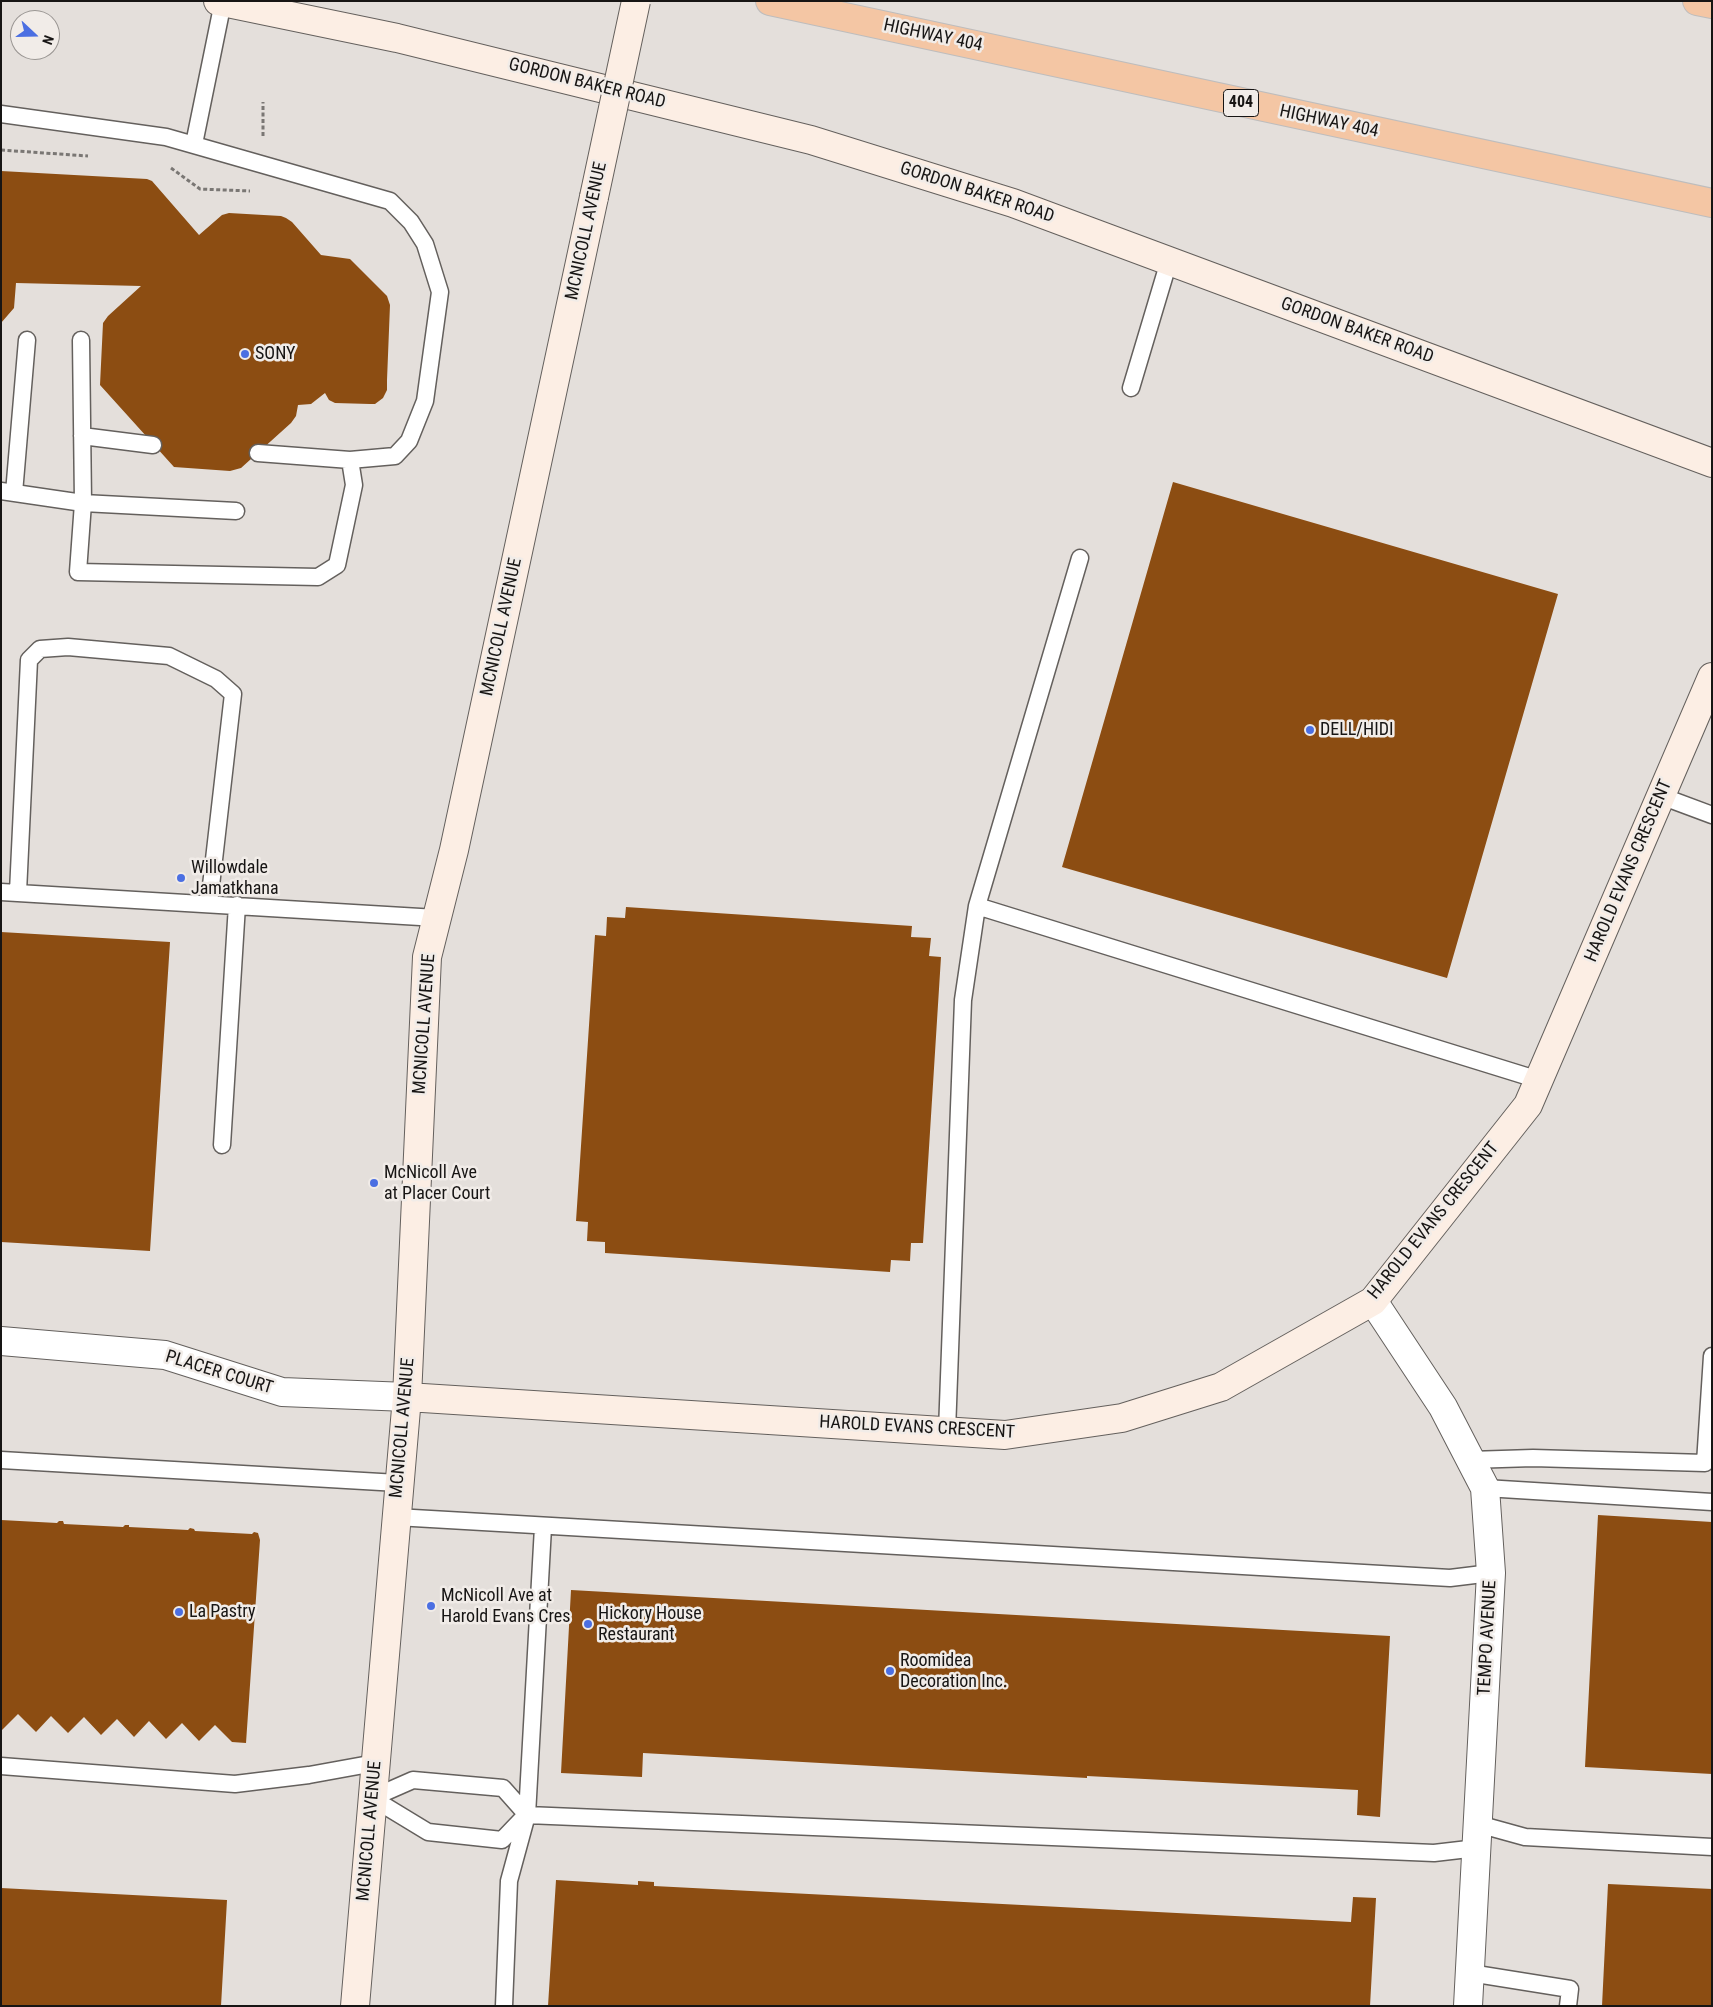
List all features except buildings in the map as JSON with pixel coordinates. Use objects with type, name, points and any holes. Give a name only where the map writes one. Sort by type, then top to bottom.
[{"type":"highway","name":"HIGHWAY 404","points":[[770,1],[1712,202]]},
{"type":"highway","points":[[1697,1],[1712,4]]},
{"type":"street","name":"MCNICOLL AVENUE","points":[[355,2006],[398,1483],[407,1397],[427,957],[454,850],[636,1]]},
{"type":"street","name":"GORDON BAKER ROAD","points":[[220,2],[397,38],[811,140],[1013,202],[1712,463]]},
{"type":"street","name":"HAROLD EVANS CRESCENT","points":[[407,1397],[1005,1435],[1131,1415],[1221,1387],[1373,1301],[1528,1105],[1712,677]]},
{"type":"street","name":"TEMPO AVENUE","points":[[1373,1301],[1443,1407],[1485,1488],[1491,1573],[1468,2006]]},
{"type":"street","name":"PLACER COURT","points":[[1,1341],[166,1355],[282,1392],[407,1397]]},
{"type":"lane","points":[[194,144],[220,2]]},
{"type":"lane","points":[[1,114],[166,137],[194,144],[390,201],[411,222],[425,244],[440,292],[425,401],[409,441],[395,456],[350,460],[258,453]]},
{"type":"lane","points":[[1131,388],[1169,260]]},
{"type":"lane","points":[[26,340],[8,492],[83,503],[236,511]]},
{"type":"lane","points":[[81,340],[83,503],[78,572],[318,577],[337,565],[354,485],[350,460]]},
{"type":"lane","points":[[82,436],[153,445]]},
{"type":"lane","points":[[947,1431],[963,1000],[977,906],[1080,558]]},
{"type":"lane","points":[[18,892],[29,660],[40,649],[68,647],[169,656],[216,679],[233,694],[209,903]]},
{"type":"lane","points":[[1660,796],[1712,816]]},
{"type":"lane","points":[[1,892],[437,918]]},
{"type":"lane","points":[[222,1145],[237,905]]},
{"type":"lane","points":[[977,906],[1539,1080]]},
{"type":"lane","points":[[1470,1460],[1532,1458],[1708,1464],[1712,1356]]},
{"type":"lane","points":[[1,1460],[398,1483]]},
{"type":"lane","points":[[1485,1488],[1712,1502]]},
{"type":"lane","points":[[396,1517],[1450,1578],[1491,1573]]},
{"type":"lane","points":[[504,2006],[509,1881],[527,1814],[543,1526]]},
{"type":"lane","points":[[1,1766],[235,1784],[309,1775],[375,1763]]},
{"type":"lane","points":[[372,1798],[413,1780],[503,1788],[527,1814],[1434,1853],[1477,1836],[1712,1847]]},
{"type":"lane","points":[[372,1798],[428,1832],[502,1840],[527,1814]]},
{"type":"lane","points":[[1470,1973],[1570,1989],[1568,2006]]},
{"type":"path","points":[[263,102],[263,138]]},
{"type":"path","points":[[1,150],[96,156]]},
{"type":"path","points":[[168,166],[200,189],[252,191]]},
{"type":"place","name":"SONY","points":[[245,354]]},
{"type":"place","name":"DELL/HIDI","points":[[1310,730]]},
{"type":"place","name":"Willowdale Jamatkhana","points":[[181,878]]},
{"type":"place","name":"McNicoll Ave at Placer Court","points":[[374,1183]]},
{"type":"place","name":"McNicoll Ave at Harold Evans Cres","points":[[431,1606]]},
{"type":"place","name":"La Pastry","points":[[179,1612]]},
{"type":"place","name":"Hickory House Restaurant","points":[[588,1624]]},
{"type":"place","name":"Roomidea Decoration Inc.","points":[[890,1671]]}]
